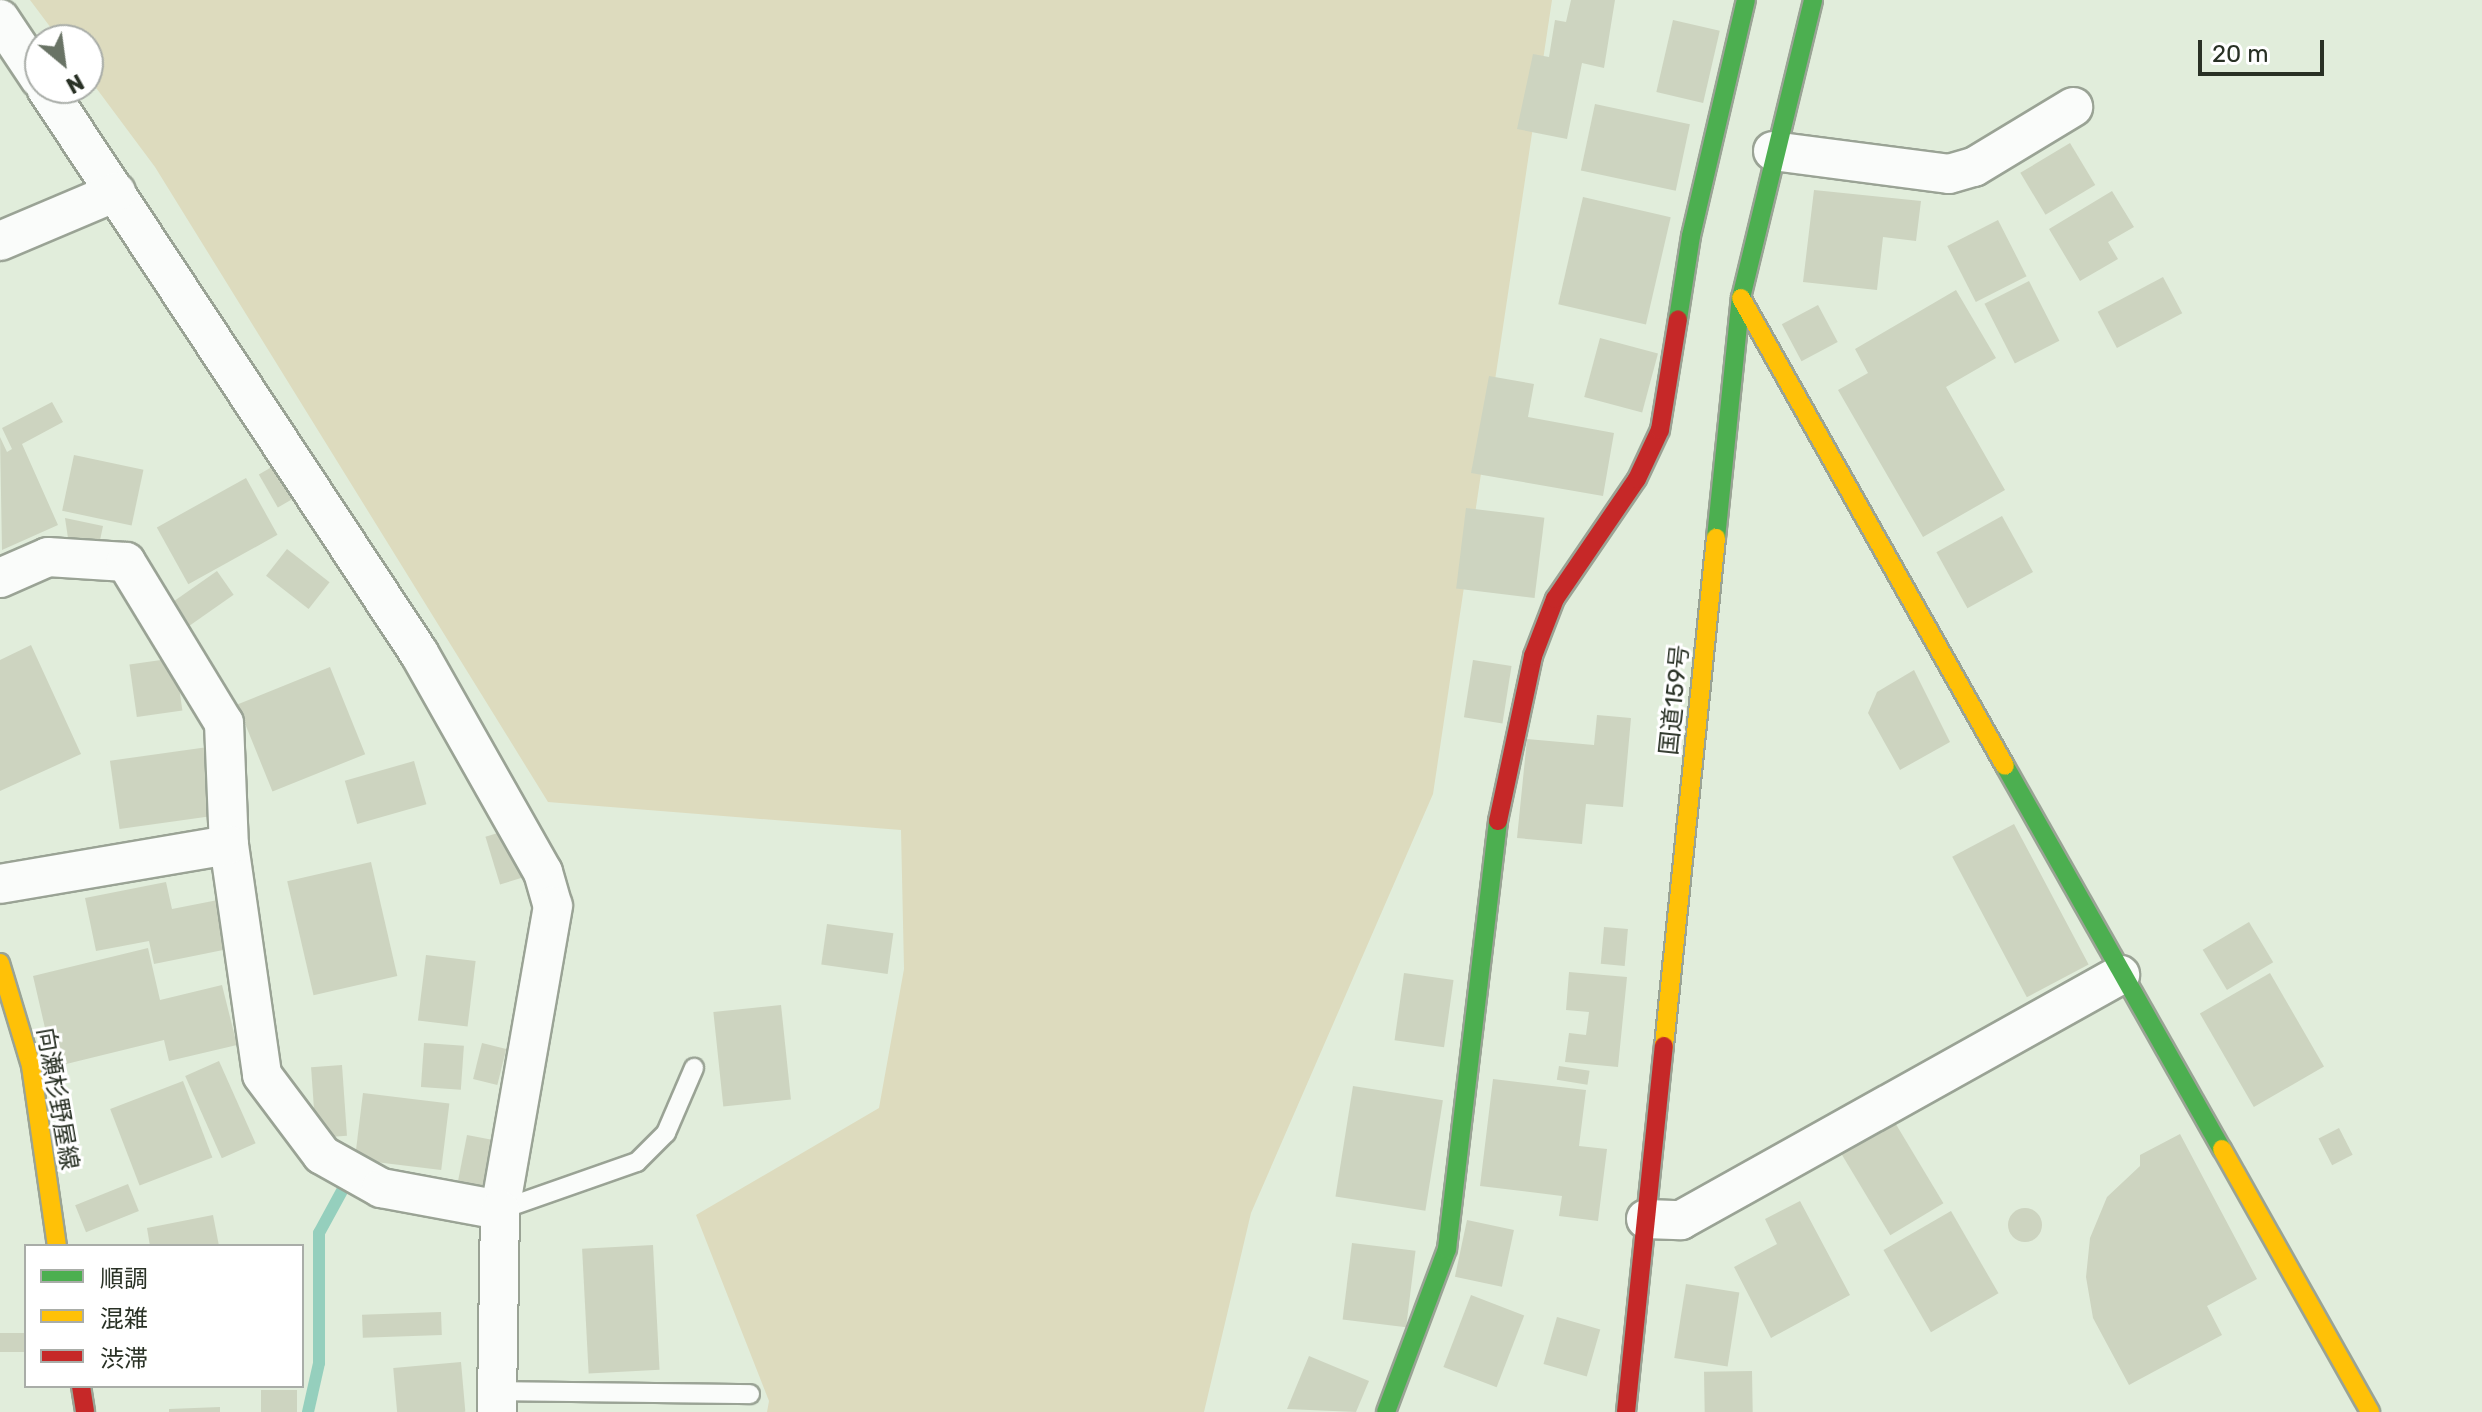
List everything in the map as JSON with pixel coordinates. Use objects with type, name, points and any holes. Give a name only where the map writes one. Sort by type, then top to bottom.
[{"type":"main road","points":[[1386,1412],[1447,1249],[1497,828],[1533,656],[1555,599],[1637,479],[1660,430],[1691,236],[1746,0]]},
{"type":"main road","name":"国道159号","points":[[1626,1412],[1741,298],[1773,151],[1813,0]]},
{"type":"main road","points":[[1741,298],[2120,975],[2370,1412]]},
{"type":"main road","name":"向瀬杉野屋線","points":[[0,963],[31,1066],[57,1244]]},
{"type":"main road","points":[[81,1388],[85,1412]]},
{"type":"street","points":[[0,19],[24,55]]},
{"type":"street","points":[[57,104],[419,653],[543,872],[553,906],[500,1210],[497,1402]]},
{"type":"street","points":[[1773,151],[1949,174],[1974,167],[2073,107]]},
{"type":"street","points":[[0,241],[116,192]]},
{"type":"street","points":[[0,578],[48,557],[126,562],[224,723],[229,845],[262,1075],[322,1155],[381,1188],[500,1210]]},
{"type":"street","points":[[0,884],[229,845]]},
{"type":"street","points":[[1646,1219],[1681,1220],[2120,975]]},
{"type":"lane","points":[[500,1210],[637,1162],[666,1133],[694,1068]]},
{"type":"lane","points":[[497,1402],[750,1394]]},
{"type":"shaded area","points":[[30,0],[1552,0],[1433,794],[1251,1213],[1204,1412],[767,1412],[769,1401],[696,1215],[879,1108],[904,969],[901,830],[548,802],[155,167],[104,98],[104,24],[48,24]]},
{"type":"building","points":[[1571,0],[1615,0],[1604,68],[1582,63],[1567,139],[1517,129],[1533,54],[1549,57],[1555,20],[1566,22]]},
{"type":"building","points":[[1673,20],[1720,31],[1703,103],[1656,92]]},
{"type":"building","points":[[1595,104],[1690,124],[1676,191],[1581,171]]},
{"type":"building","points":[[2070,143],[2095,185],[2046,215],[2020,173]]},
{"type":"building","points":[[1814,190],[1921,201],[1916,241],[1883,237],[1877,290],[1803,282]]},
{"type":"building","points":[[2112,191],[2134,227],[2108,242],[2118,259],[2080,281],[2049,229]]},
{"type":"building","points":[[1583,197],[1671,217],[1646,324],[1558,304]]},
{"type":"building","points":[[1998,220],[2027,276],[1976,302],[1947,246]]},
{"type":"building","points":[[2163,277],[2182,313],[2117,348],[2098,312]]},
{"type":"building","points":[[2029,281],[2059,341],[2015,363],[1984,304]]},
{"type":"building","points":[[1956,290],[1996,358],[1946,387],[2005,490],[1923,537],[1838,390],[1868,373],[1855,349]]},
{"type":"building","points":[[1818,305],[1838,342],[1802,361],[1782,324]]},
{"type":"building","points":[[1600,338],[1658,354],[1642,412],[1584,397]]},
{"type":"building","points":[[1489,376],[1534,384],[1528,417],[1614,433],[1603,496],[1471,473]]},
{"type":"building","points":[[52,402],[63,422],[22,444],[58,525],[2,550],[0,437],[7,452],[12,449],[2,428]]},
{"type":"building","points":[[74,455],[143,470],[132,526],[62,511]]},
{"type":"building","points":[[277,464],[296,497],[278,507],[259,474]]},
{"type":"building","points":[[246,478],[278,535],[188,584],[157,527]]},
{"type":"building","points":[[1466,508],[1544,518],[1535,598],[1456,588]]},
{"type":"building","points":[[2002,516],[2033,572],[1967,608],[1936,552]]},
{"type":"building","points":[[65,518],[103,526],[99,545],[68,538]]},
{"type":"building","points":[[287,549],[330,582],[309,609],[266,576]]},
{"type":"building","points":[[217,571],[234,595],[187,627],[170,604]]},
{"type":"building","points":[[31,645],[81,754],[0,791],[0,660]]},
{"type":"building","points":[[175,658],[182,710],[137,717],[129,664]]},
{"type":"building","points":[[1473,660],[1512,666],[1502,723],[1464,717]]},
{"type":"building","points":[[330,667],[365,754],[272,792],[237,704]]},
{"type":"building","points":[[1914,670],[1950,742],[1900,770],[1868,713],[1877,692]]},
{"type":"building","points":[[1597,715],[1631,718],[1623,807],[1586,804],[1582,844],[1517,838],[1527,739],[1594,745]]},
{"type":"building","points":[[208,747],[218,815],[120,829],[110,761]]},
{"type":"building","points":[[414,761],[426,804],[357,824],[345,781]]},
{"type":"building","points":[[2014,824],[2089,964],[2027,997],[1952,857]]},
{"type":"building","points":[[517,827],[532,875],[500,884],[485,837]]},
{"type":"building","points":[[371,862],[397,976],[314,995],[287,881]]},
{"type":"building","points":[[166,882],[172,909],[223,899],[233,948],[154,964],[149,941],[96,951],[85,898]]},
{"type":"building","points":[[2249,922],[2273,962],[2227,990],[2203,950]]},
{"type":"building","points":[[827,924],[893,933],[888,974],[821,965]]},
{"type":"building","points":[[1604,927],[1628,929],[1625,966],[1601,964]]},
{"type":"building","points":[[148,948],[160,1000],[222,985],[237,1045],[169,1061],[164,1040],[54,1067],[33,976]]},
{"type":"building","points":[[426,955],[476,961],[468,1027],[418,1021]]},
{"type":"building","points":[[1569,972],[1627,977],[1618,1067],[1565,1062],[1569,1033],[1586,1035],[1589,1012],[1566,1010]]},
{"type":"building","points":[[1404,973],[1454,980],[1444,1047],[1395,1040]]},
{"type":"building","points":[[2270,973],[2324,1067],[2254,1107],[2200,1014]]},
{"type":"building","points":[[781,1005],[791,1099],[723,1107],[713,1012]]},
{"type":"building","points":[[424,1043],[464,1046],[461,1090],[421,1087]]},
{"type":"building","points":[[482,1043],[506,1049],[497,1085],[473,1079]]},
{"type":"building","points":[[219,1061],[256,1143],[222,1158],[185,1076]]},
{"type":"building","points":[[342,1065],[347,1136],[316,1138],[311,1067]]},
{"type":"building","points":[[1559,1066],[1590,1071],[1587,1085],[1557,1080]]},
{"type":"building","points":[[1493,1079],[1586,1090],[1579,1146],[1607,1149],[1598,1221],[1559,1216],[1562,1196],[1480,1186]]},
{"type":"building","points":[[183,1081],[212,1158],[140,1186],[110,1109]]},
{"type":"building","points":[[1353,1086],[1443,1100],[1425,1211],[1335,1197]]},
{"type":"building","points":[[363,1093],[449,1104],[441,1170],[355,1160]]},
{"type":"building","points":[[1894,1121],[1943,1203],[1890,1235],[1841,1153]]},
{"type":"building","points":[[2339,1128],[2353,1155],[2332,1165],[2319,1138]]},
{"type":"building","points":[[2180,1134],[2257,1279],[2207,1306],[2222,1335],[2129,1385],[2093,1318],[2086,1277],[2090,1238],[2107,1197],[2140,1166],[2140,1155]]},
{"type":"building","points":[[467,1135],[502,1142],[492,1194],[457,1187]]},
{"type":"building","points":[[128,1184],[139,1211],[86,1232],[75,1205]]},
{"type":"building","points":[[1800,1201],[1850,1295],[1771,1338],[1734,1267],[1777,1244],[1765,1219]]},
{"type":"building","points":[[2025,1208],[2037,1213],[2042,1225],[2037,1237],[2025,1242],[2013,1237],[2008,1225],[2013,1213]]},
{"type":"building","points":[[1951,1211],[1998,1293],[1931,1332],[1883,1250]]},
{"type":"building","points":[[213,1215],[219,1244],[150,1244],[147,1228]]},
{"type":"building","points":[[1467,1220],[1514,1230],[1502,1287],[1455,1277]]},
{"type":"building","points":[[1352,1243],[1416,1251],[1406,1327],[1343,1319]]},
{"type":"building","points":[[653,1245],[660,1370],[589,1374],[582,1249]]},
{"type":"building","points":[[1686,1284],[1739,1292],[1728,1367],[1674,1358]]},
{"type":"building","points":[[1471,1295],[1524,1315],[1497,1387],[1443,1367]]},
{"type":"building","points":[[441,1312],[442,1335],[363,1338],[362,1315]]},
{"type":"building","points":[[1557,1317],[1600,1329],[1587,1377],[1543,1364]]},
{"type":"building","points":[[0,1333],[24,1333],[24,1352],[0,1352]]},
{"type":"building","points":[[1309,1356],[1369,1381],[1356,1412],[1287,1409]]},
{"type":"building","points":[[461,1362],[465,1412],[397,1412],[393,1368]]},
{"type":"building","points":[[1752,1371],[1753,1412],[1705,1412],[1704,1372]]},
{"type":"building","points":[[261,1390],[297,1390],[297,1412],[261,1412]]},
{"type":"building","points":[[220,1407],[220,1412],[169,1412],[169,1409]]},
{"type":"waterway","points":[[308,1412],[319,1363],[319,1233],[343,1189]]},
{"type":"traffic: fast","points":[[1678,319],[1691,236],[1746,0]]},
{"type":"traffic: fast","points":[[1716,538],[1741,298],[1813,0]]},
{"type":"traffic: fast","points":[[2005,766],[2222,1149]]},
{"type":"traffic: fast","points":[[1386,1412],[1447,1249],[1498,821]]},
{"type":"traffic: slow","points":[[1741,298],[2005,766]]},
{"type":"traffic: slow","points":[[1664,1046],[1716,538]]},
{"type":"traffic: slow","points":[[0,963],[31,1066],[57,1244]]},
{"type":"traffic: slow","points":[[2222,1149],[2370,1412]]},
{"type":"traffic: jam","points":[[1498,821],[1533,656],[1555,599],[1637,479],[1660,430],[1678,319]]},
{"type":"traffic: jam","points":[[1626,1412],[1664,1046]]},
{"type":"traffic: jam","points":[[81,1388],[85,1412]]}]
